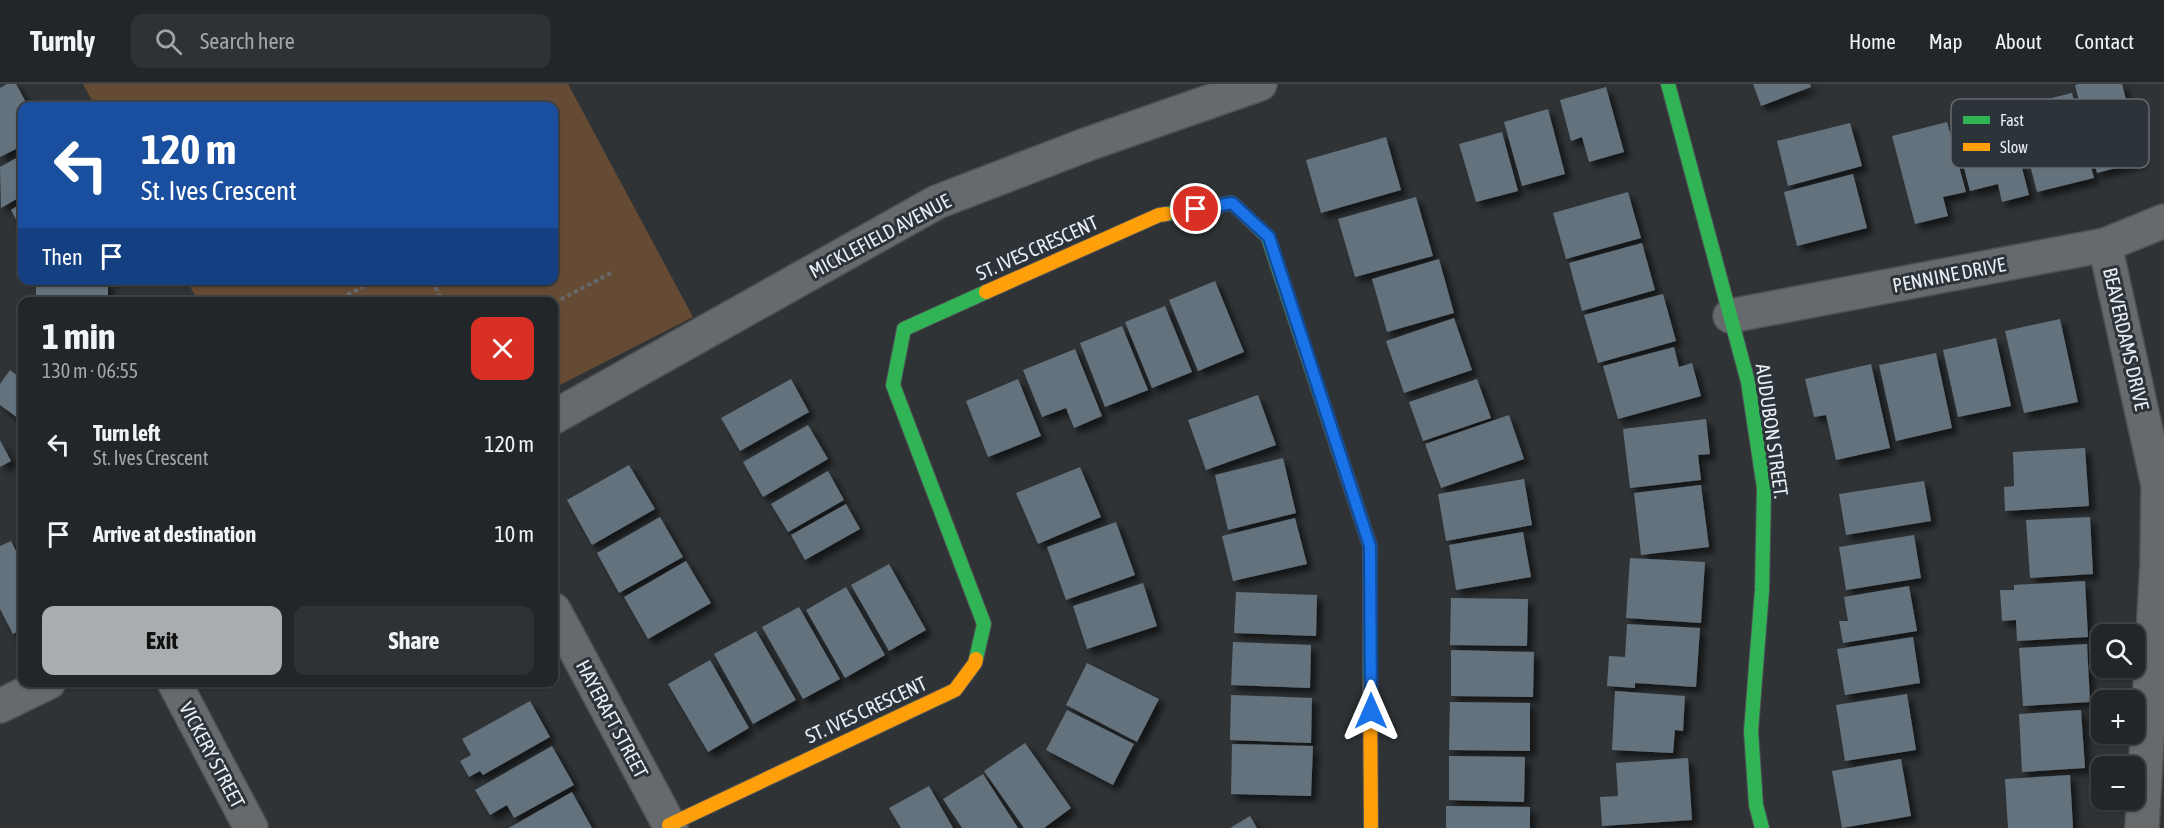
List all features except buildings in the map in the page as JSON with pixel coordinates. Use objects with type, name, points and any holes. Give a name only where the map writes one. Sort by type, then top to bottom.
[{"type":"street","name":"MICKLEFIELD AVENUE","points":[[558,415],[937,202],[1088,144],[1260,84]]},
{"type":"street","name":"AUDUBON STREET.","points":[[1668,84],[1748,382],[1764,488],[1762,590],[1751,731],[1756,805],[1762,828]]},
{"type":"street","name":"ST. IVES CRESCENT","points":[[670,826],[955,690],[975,663],[984,624],[893,385],[904,329],[1159,215],[1232,203],[1269,237],[1370,546],[1371,828]]},
{"type":"street","name":"PENNINE DRIVE","points":[[1730,316],[2105,245],[2164,221]]},
{"type":"street","name":"BEAVERDAMS DRIVE","points":[[2105,245],[2158,485],[2158,534],[2142,828]]},
{"type":"street","name":"HAYERAFT STREET","points":[[558,617],[670,826]]},
{"type":"street","points":[[0,706],[39,687]]},
{"type":"street","name":"VICKERY STREET","points":[[177,687],[251,828]]},
{"type":"path","points":[[558,301],[611,273]]},
{"type":"path","points":[[347,297],[367,285]]},
{"type":"shaded area","points":[[83,84],[568,84],[693,317],[558,386],[558,297],[196,297],[189,285],[558,285],[558,102],[93,102]]},
{"type":"traffic: fast","points":[[1668,84],[1748,382],[1764,488],[1762,590],[1751,731],[1756,805],[1762,828]]},
{"type":"traffic: fast","points":[[1166,214],[1232,203],[1268,237],[1370,546],[1370,681]]},
{"type":"traffic: fast","points":[[976,659],[984,624],[893,385],[904,329],[986,292]]},
{"type":"traffic: slow","points":[[986,292],[1159,215],[1166,214]]},
{"type":"traffic: slow","points":[[669,825],[955,690],[976,659]]},
{"type":"traffic: slow","points":[[1370,681],[1371,828]]},
{"type":"route","points":[[1196,209],[1232,203],[1269,237],[1370,546],[1371,711]]}]
